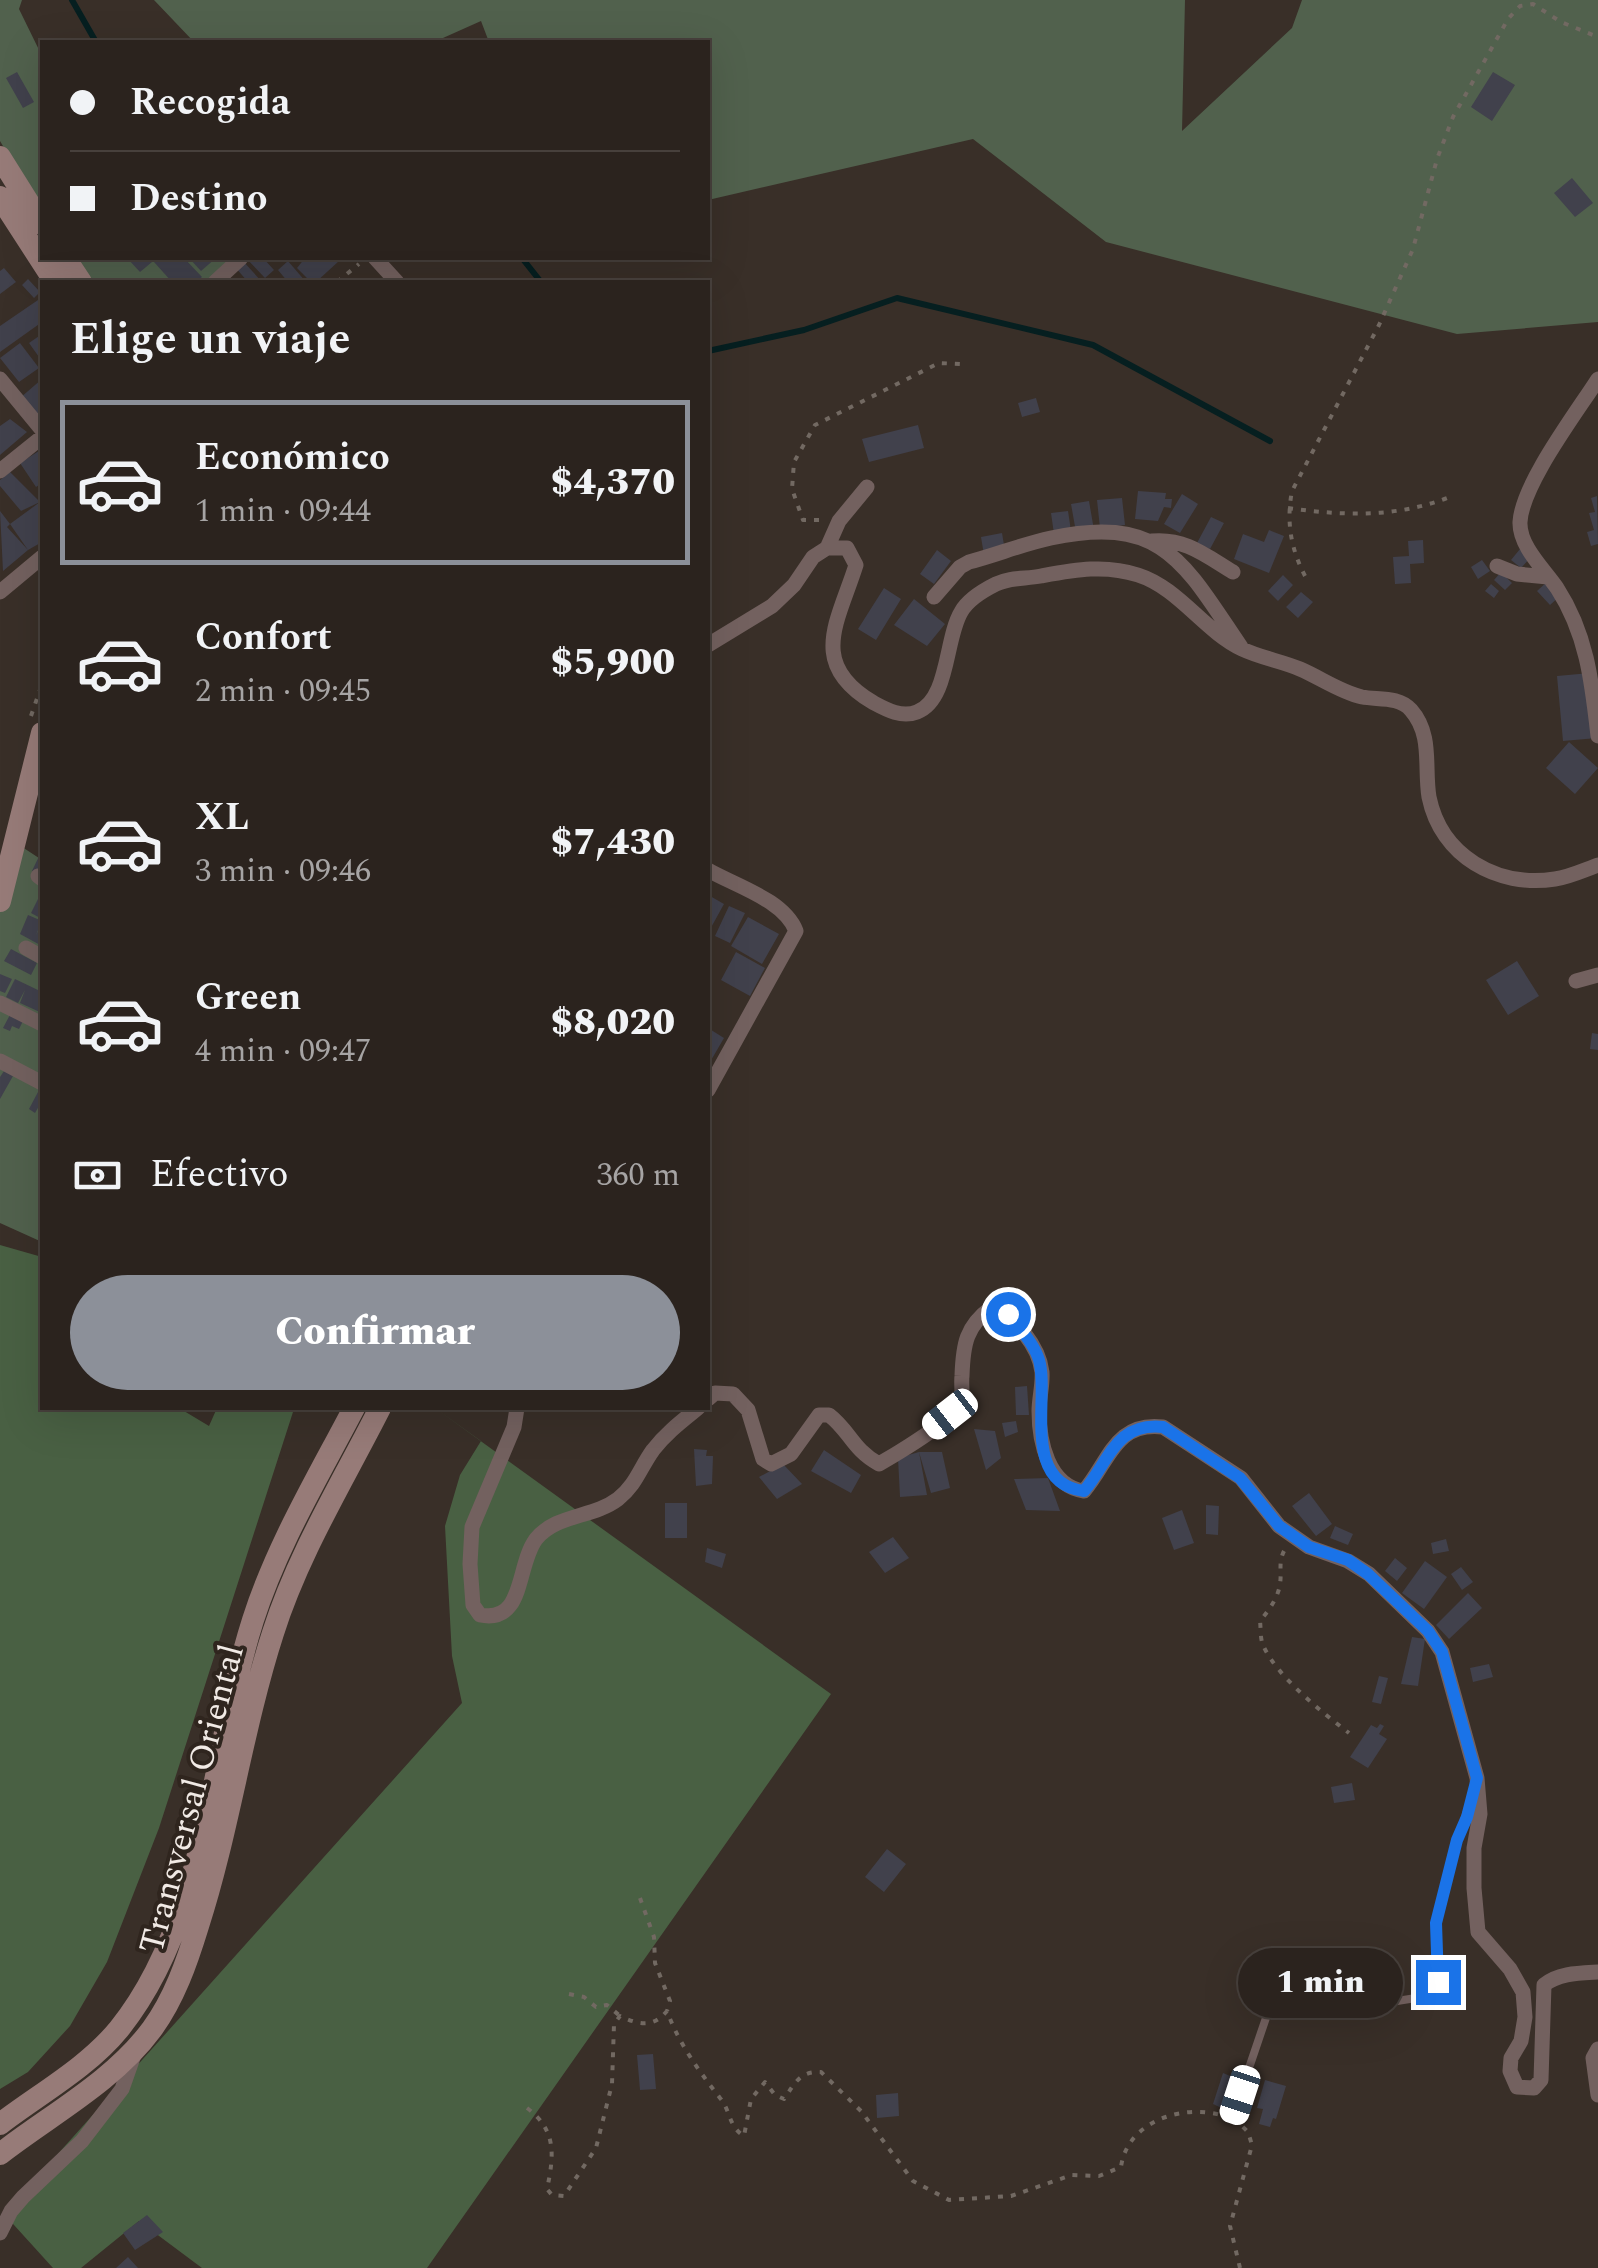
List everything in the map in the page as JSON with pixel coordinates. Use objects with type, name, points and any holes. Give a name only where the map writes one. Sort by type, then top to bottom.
[{"type":"main road","points":[[0,157],[40,221]]},
{"type":"main road","points":[[0,197],[40,259]]},
{"type":"main road","points":[[0,901],[32,812],[40,749]]},
{"type":"main road","name":"Transversal Oriental","points":[[0,2124],[84,2063],[117,2031],[158,1965],[178,1918],[202,1835],[235,1682],[254,1618],[274,1564],[353,1410]]},
{"type":"main road","name":"Transversal Oriental","points":[[0,2154],[137,2046],[170,2000],[209,1892],[273,1633],[298,1567],[379,1410]]},
{"type":"street","points":[[218,280],[240,260]]},
{"type":"street","points":[[377,260],[395,280]]},
{"type":"street","points":[[0,378],[40,430]]},
{"type":"street","points":[[1598,379],[1544,464],[1526,498],[1520,523],[1530,551],[1578,627],[1592,679],[1598,736]]},
{"type":"street","points":[[0,472],[40,435]]},
{"type":"street","points":[[710,643],[772,606],[794,585],[814,557],[826,548],[839,520],[867,487]]},
{"type":"street","points":[[934,597],[960,566],[969,562],[1050,538],[1108,530],[1142,536],[1165,549],[1190,575],[1243,650]]},
{"type":"street","points":[[1152,541],[1172,539],[1187,544],[1233,572]]},
{"type":"street","points":[[826,548],[847,548],[856,565],[833,631],[832,658],[840,673],[862,694],[902,715],[919,712],[933,700],[962,609],[999,582],[1090,568],[1140,576],[1158,584],[1222,638],[1243,650],[1300,668],[1343,691],[1409,706],[1423,728],[1429,797],[1437,823],[1452,845],[1480,868],[1519,880],[1556,879],[1598,865]]},
{"type":"street","points":[[0,592],[40,559]]},
{"type":"street","points":[[1497,566],[1518,574],[1548,577]]},
{"type":"street","points":[[710,871],[776,906],[790,918],[796,932],[710,1086]]},
{"type":"street","points":[[26,948],[40,956]]},
{"type":"street","points":[[1576,981],[1598,975]]},
{"type":"street","points":[[0,1003],[40,1023]]},
{"type":"street","points":[[0,1061],[40,1082]]},
{"type":"street","points":[[710,1397],[716,1392],[733,1394],[748,1410],[764,1459],[771,1464],[791,1454],[819,1415],[829,1415],[838,1422],[851,1443],[879,1464],[950,1414],[960,1401],[963,1339],[976,1318],[992,1307],[1008,1314],[1038,1357],[1042,1373],[1040,1423],[1046,1456],[1055,1475],[1068,1486],[1084,1491],[1122,1437],[1148,1425],[1163,1427],[1240,1478],[1279,1526],[1309,1547],[1348,1560],[1368,1574],[1428,1631],[1442,1652],[1477,1778],[1480,1814],[1474,1848],[1474,1888],[1478,1932],[1510,1969],[1523,1992],[1521,2041],[1511,2058],[1510,2071],[1517,2087],[1534,2088],[1541,2080],[1544,1985],[1570,1974],[1598,1972]]},
{"type":"street","points":[[518,1410],[472,1526],[473,1605],[480,1615],[494,1618],[512,1607],[522,1569],[536,1540],[552,1525],[614,1502],[635,1484],[652,1452],[670,1431],[696,1410]]},
{"type":"street","points":[[0,2233],[11,2211],[82,2141],[122,2089],[137,2046]]},
{"type":"street","points":[[1598,2049],[1593,2058],[1598,2094]]},
{"type":"lane","points":[[1232,2118],[1268,2012],[1271,1985],[1290,1957],[1318,1958],[1354,1990],[1390,2002],[1422,1997],[1438,1982],[1436,1923],[1477,1778]]},
{"type":"path","points":[[1305,576],[1292,553],[1288,508],[1292,491],[1378,326],[1413,249],[1436,159],[1452,117],[1508,19],[1520,6],[1533,4],[1561,22],[1598,37]]},
{"type":"path","points":[[339,280],[364,260]]},
{"type":"path","points":[[839,520],[803,520],[792,489],[794,462],[815,425],[938,363],[960,364]]},
{"type":"path","points":[[1288,508],[1339,515],[1380,515],[1428,506],[1452,496]]},
{"type":"path","points":[[1279,1526],[1284,1552],[1279,1561],[1280,1584],[1272,1606],[1260,1621],[1262,1643],[1276,1666],[1324,1714],[1350,1732]]},
{"type":"path","points":[[568,1994],[584,1997],[596,2007],[607,2004],[620,2016],[648,2024],[667,2011],[670,2001],[654,1963],[654,1937],[640,1898]]},
{"type":"path","points":[[667,2011],[686,2051],[722,2099],[734,2130],[744,2136],[751,2099],[765,2082],[775,2096],[784,2099],[798,2078],[821,2072],[860,2111],[912,2181],[949,2200],[1011,2196],[1072,2175],[1099,2176],[1120,2167],[1123,2150],[1144,2128],[1174,2114],[1192,2111],[1232,2118],[1248,2132],[1252,2144],[1230,2226],[1240,2268]]},
{"type":"path","points":[[527,2108],[542,2120],[552,2138],[548,2189],[552,2195],[564,2196],[596,2148],[612,2084],[614,2024],[620,2016]]},
{"type":"green space","points":[[0,0],[22,0],[19,9],[40,52],[40,209],[0,141]]},
{"type":"green space","points":[[154,0],[1185,0],[1182,131],[1292,28],[1302,0],[1598,0],[1598,322],[1457,334],[1106,242],[973,139],[710,200],[710,40],[488,40],[481,21],[438,40],[192,40]]},
{"type":"green space","points":[[71,260],[248,260],[223,280],[85,280]]},
{"type":"green space","points":[[13,841],[40,859],[40,1241],[0,1223],[0,895]]},
{"type":"green space","points":[[0,1245],[40,1256],[40,1410],[182,1410],[209,1426],[216,1410],[293,1412],[159,1828],[107,1962],[70,2026],[28,2072],[0,2089]]},
{"type":"green space","points":[[481,1441],[831,1694],[427,2268],[202,2268],[139,2221],[81,2268],[53,2268],[4,2214],[462,1703],[452,1656],[445,1526],[460,1475]]},
{"type":"building","points":[[17,72],[34,102],[23,108],[6,78]]},
{"type":"building","points":[[1493,72],[1515,85],[1492,121],[1471,107]]},
{"type":"building","points":[[1572,178],[1593,203],[1575,217],[1554,193]]},
{"type":"building","points":[[129,260],[152,262],[140,272]]},
{"type":"building","points":[[186,260],[202,277],[170,280],[154,262]]},
{"type":"building","points":[[191,260],[214,260],[201,271]]},
{"type":"building","points":[[248,260],[265,260],[274,270],[265,278]]},
{"type":"building","points":[[303,260],[339,261],[318,280],[309,280],[297,268]]},
{"type":"building","points":[[243,261],[260,280],[246,280],[235,267]]},
{"type":"building","points":[[288,261],[304,280],[286,280],[278,270]]},
{"type":"building","points":[[4,268],[16,282],[0,294],[0,271]]},
{"type":"building","points":[[28,279],[40,292],[34,298],[22,285]]},
{"type":"building","points":[[38,300],[40,323],[0,352],[0,326]]},
{"type":"building","points":[[40,335],[39,357],[29,343]]},
{"type":"building","points":[[20,343],[39,368],[19,382],[0,358]]},
{"type":"building","points":[[40,381],[40,422],[20,398]]},
{"type":"building","points":[[1036,398],[1040,412],[1022,417],[1018,403]]},
{"type":"building","points":[[10,419],[27,432],[0,455],[0,426]]},
{"type":"building","points":[[918,425],[924,448],[869,462],[862,439]]},
{"type":"building","points":[[40,450],[40,484],[36,487],[20,463]]},
{"type":"building","points":[[10,472],[40,502],[21,511],[0,486],[0,480]]},
{"type":"building","points":[[1138,491],[1166,493],[1165,499],[1172,499],[1171,508],[1164,507],[1158,521],[1135,519]]},
{"type":"building","points":[[1182,494],[1198,504],[1180,533],[1164,524]]},
{"type":"building","points":[[1597,496],[1598,544],[1591,546],[1587,532],[1594,530],[1589,513],[1595,512],[1591,498]]},
{"type":"building","points":[[1122,498],[1125,525],[1100,528],[1097,500]]},
{"type":"building","points":[[1089,501],[1094,530],[1076,532],[1071,504]]},
{"type":"building","points":[[40,502],[40,543],[28,550],[10,524]]},
{"type":"building","points":[[0,511],[10,524],[7,527],[28,550],[3,571]]},
{"type":"building","points":[[1068,511],[1071,531],[1054,534],[1051,513]]},
{"type":"building","points":[[1211,517],[1224,523],[1210,549],[1197,543]]},
{"type":"building","points":[[1269,530],[1284,536],[1269,573],[1234,559],[1243,534],[1264,542]]},
{"type":"building","points":[[1002,533],[1005,551],[984,555],[981,537]]},
{"type":"building","points":[[1423,540],[1424,563],[1410,564],[1411,583],[1395,584],[1393,557],[1409,556],[1408,541]]},
{"type":"building","points":[[1520,549],[1530,558],[1521,568],[1511,560]]},
{"type":"building","points":[[937,550],[951,561],[934,584],[920,574]]},
{"type":"building","points":[[1482,560],[1490,571],[1478,579],[1471,567]]},
{"type":"building","points":[[1501,572],[1512,583],[1505,590],[1494,580]]},
{"type":"building","points":[[1283,575],[1293,585],[1278,601],[1268,591]]},
{"type":"building","points":[[1548,581],[1561,595],[1550,605],[1537,591]]},
{"type":"building","points":[[1491,584],[1499,591],[1494,598],[1485,591]]},
{"type":"building","points":[[884,588],[901,599],[876,640],[858,629]]},
{"type":"building","points":[[1301,592],[1313,602],[1298,618],[1286,607]]},
{"type":"building","points":[[914,599],[945,624],[927,646],[894,625]]},
{"type":"building","points":[[1590,673],[1597,738],[1563,741],[1557,676]]},
{"type":"building","points":[[1569,742],[1598,768],[1575,794],[1546,768]]},
{"type":"building","points":[[40,854],[40,876],[32,871]]},
{"type":"building","points":[[40,895],[40,918],[31,913]]},
{"type":"building","points":[[710,896],[724,904],[710,929]]},
{"type":"building","points":[[729,906],[745,913],[730,943],[715,936]]},
{"type":"building","points":[[28,915],[40,920],[36,935],[40,928],[40,945],[20,934]]},
{"type":"building","points":[[748,917],[779,934],[762,964],[731,946]]},
{"type":"building","points":[[11,949],[37,963],[31,975],[4,961]]},
{"type":"building","points":[[736,952],[765,968],[750,996],[721,980]]},
{"type":"building","points":[[1517,961],[1539,996],[1508,1015],[1486,980]]},
{"type":"building","points":[[0,974],[12,979],[5,993],[0,991]]},
{"type":"building","points":[[15,979],[40,991],[40,1012],[20,1003],[25,990],[18,1003],[6,997]]},
{"type":"building","points":[[12,1011],[25,1017],[19,1029],[12,1026],[10,1031],[3,1028]]},
{"type":"building","points":[[710,1029],[724,1038],[710,1062]]},
{"type":"building","points":[[1592,1033],[1598,1034],[1598,1050],[1590,1049]]},
{"type":"building","points":[[4,1071],[13,1076],[0,1099],[0,1077]]},
{"type":"building","points":[[40,1093],[40,1107],[35,1113],[29,1109]]},
{"type":"building","points":[[1027,1386],[1029,1415],[1016,1415],[1015,1387]]},
{"type":"building","points":[[1016,1421],[1018,1432],[1005,1437],[1002,1423]]},
{"type":"building","points":[[974,1429],[995,1431],[1001,1458],[986,1470]]},
{"type":"building","points":[[694,1449],[707,1450],[706,1456],[713,1456],[712,1484],[696,1486]]},
{"type":"building","points":[[824,1450],[861,1475],[851,1493],[811,1471]]},
{"type":"building","points":[[919,1452],[942,1452],[950,1488],[931,1493]]},
{"type":"building","points":[[919,1452],[927,1495],[900,1497],[898,1458]]},
{"type":"building","points":[[783,1464],[802,1484],[777,1499],[759,1477]]},
{"type":"building","points":[[1048,1478],[1060,1511],[1026,1510],[1014,1479]]},
{"type":"building","points":[[1309,1493],[1332,1524],[1316,1536],[1292,1506]]},
{"type":"building","points":[[665,1503],[687,1503],[687,1538],[665,1538]]},
{"type":"building","points":[[1206,1505],[1219,1506],[1218,1535],[1206,1534]]},
{"type":"building","points":[[1182,1510],[1194,1543],[1174,1550],[1162,1518]]},
{"type":"building","points":[[1335,1526],[1353,1534],[1348,1545],[1330,1538]]},
{"type":"building","points":[[893,1537],[909,1558],[885,1573],[869,1552]]},
{"type":"building","points":[[1446,1539],[1449,1551],[1433,1554],[1431,1543]]},
{"type":"building","points":[[707,1548],[726,1554],[722,1568],[705,1562]]},
{"type":"building","points":[[1395,1558],[1407,1568],[1397,1581],[1385,1571]]},
{"type":"building","points":[[1425,1561],[1447,1577],[1424,1609],[1402,1593]]},
{"type":"building","points":[[1461,1567],[1473,1582],[1462,1590],[1451,1574]]},
{"type":"building","points":[[1468,1593],[1482,1608],[1449,1639],[1436,1625]]},
{"type":"building","points":[[1412,1637],[1425,1639],[1418,1686],[1401,1684]]},
{"type":"building","points":[[1489,1664],[1493,1677],[1473,1682],[1470,1668]]},
{"type":"building","points":[[1379,1676],[1388,1678],[1381,1704],[1372,1702]]},
{"type":"building","points":[[1380,1724],[1384,1726],[1379,1734],[1387,1739],[1368,1768],[1350,1757],[1371,1725],[1377,1728]]},
{"type":"building","points":[[1352,1783],[1355,1800],[1334,1803],[1331,1787]]},
{"type":"building","points":[[887,1849],[906,1864],[884,1892],[865,1877]]},
{"type":"building","points":[[653,2054],[656,2089],[640,2090],[637,2055]]},
{"type":"building","points":[[1223,2073],[1240,2080],[1230,2112],[1213,2104]]},
{"type":"building","points":[[1265,2080],[1286,2086],[1270,2127],[1259,2124],[1263,2109],[1257,2108]]},
{"type":"building","points":[[898,2093],[899,2116],[877,2118],[876,2095]]},
{"type":"building","points":[[147,2215],[163,2232],[135,2250],[123,2233]]},
{"type":"building","points":[[128,2257],[138,2268],[116,2268]]},
{"type":"waterway","points":[[72,0],[95,40]]},
{"type":"waterway","points":[[524,260],[539,280]]},
{"type":"waterway","points":[[710,351],[804,330],[897,298],[1093,345],[1270,441]]},
{"type":"route","points":[[1008,1314],[1038,1357],[1042,1373],[1039,1412],[1046,1456],[1055,1475],[1068,1486],[1084,1491],[1122,1437],[1148,1425],[1163,1427],[1240,1478],[1279,1526],[1309,1547],[1348,1560],[1368,1574],[1428,1631],[1442,1652],[1477,1778],[1436,1923],[1438,1982]]}]
